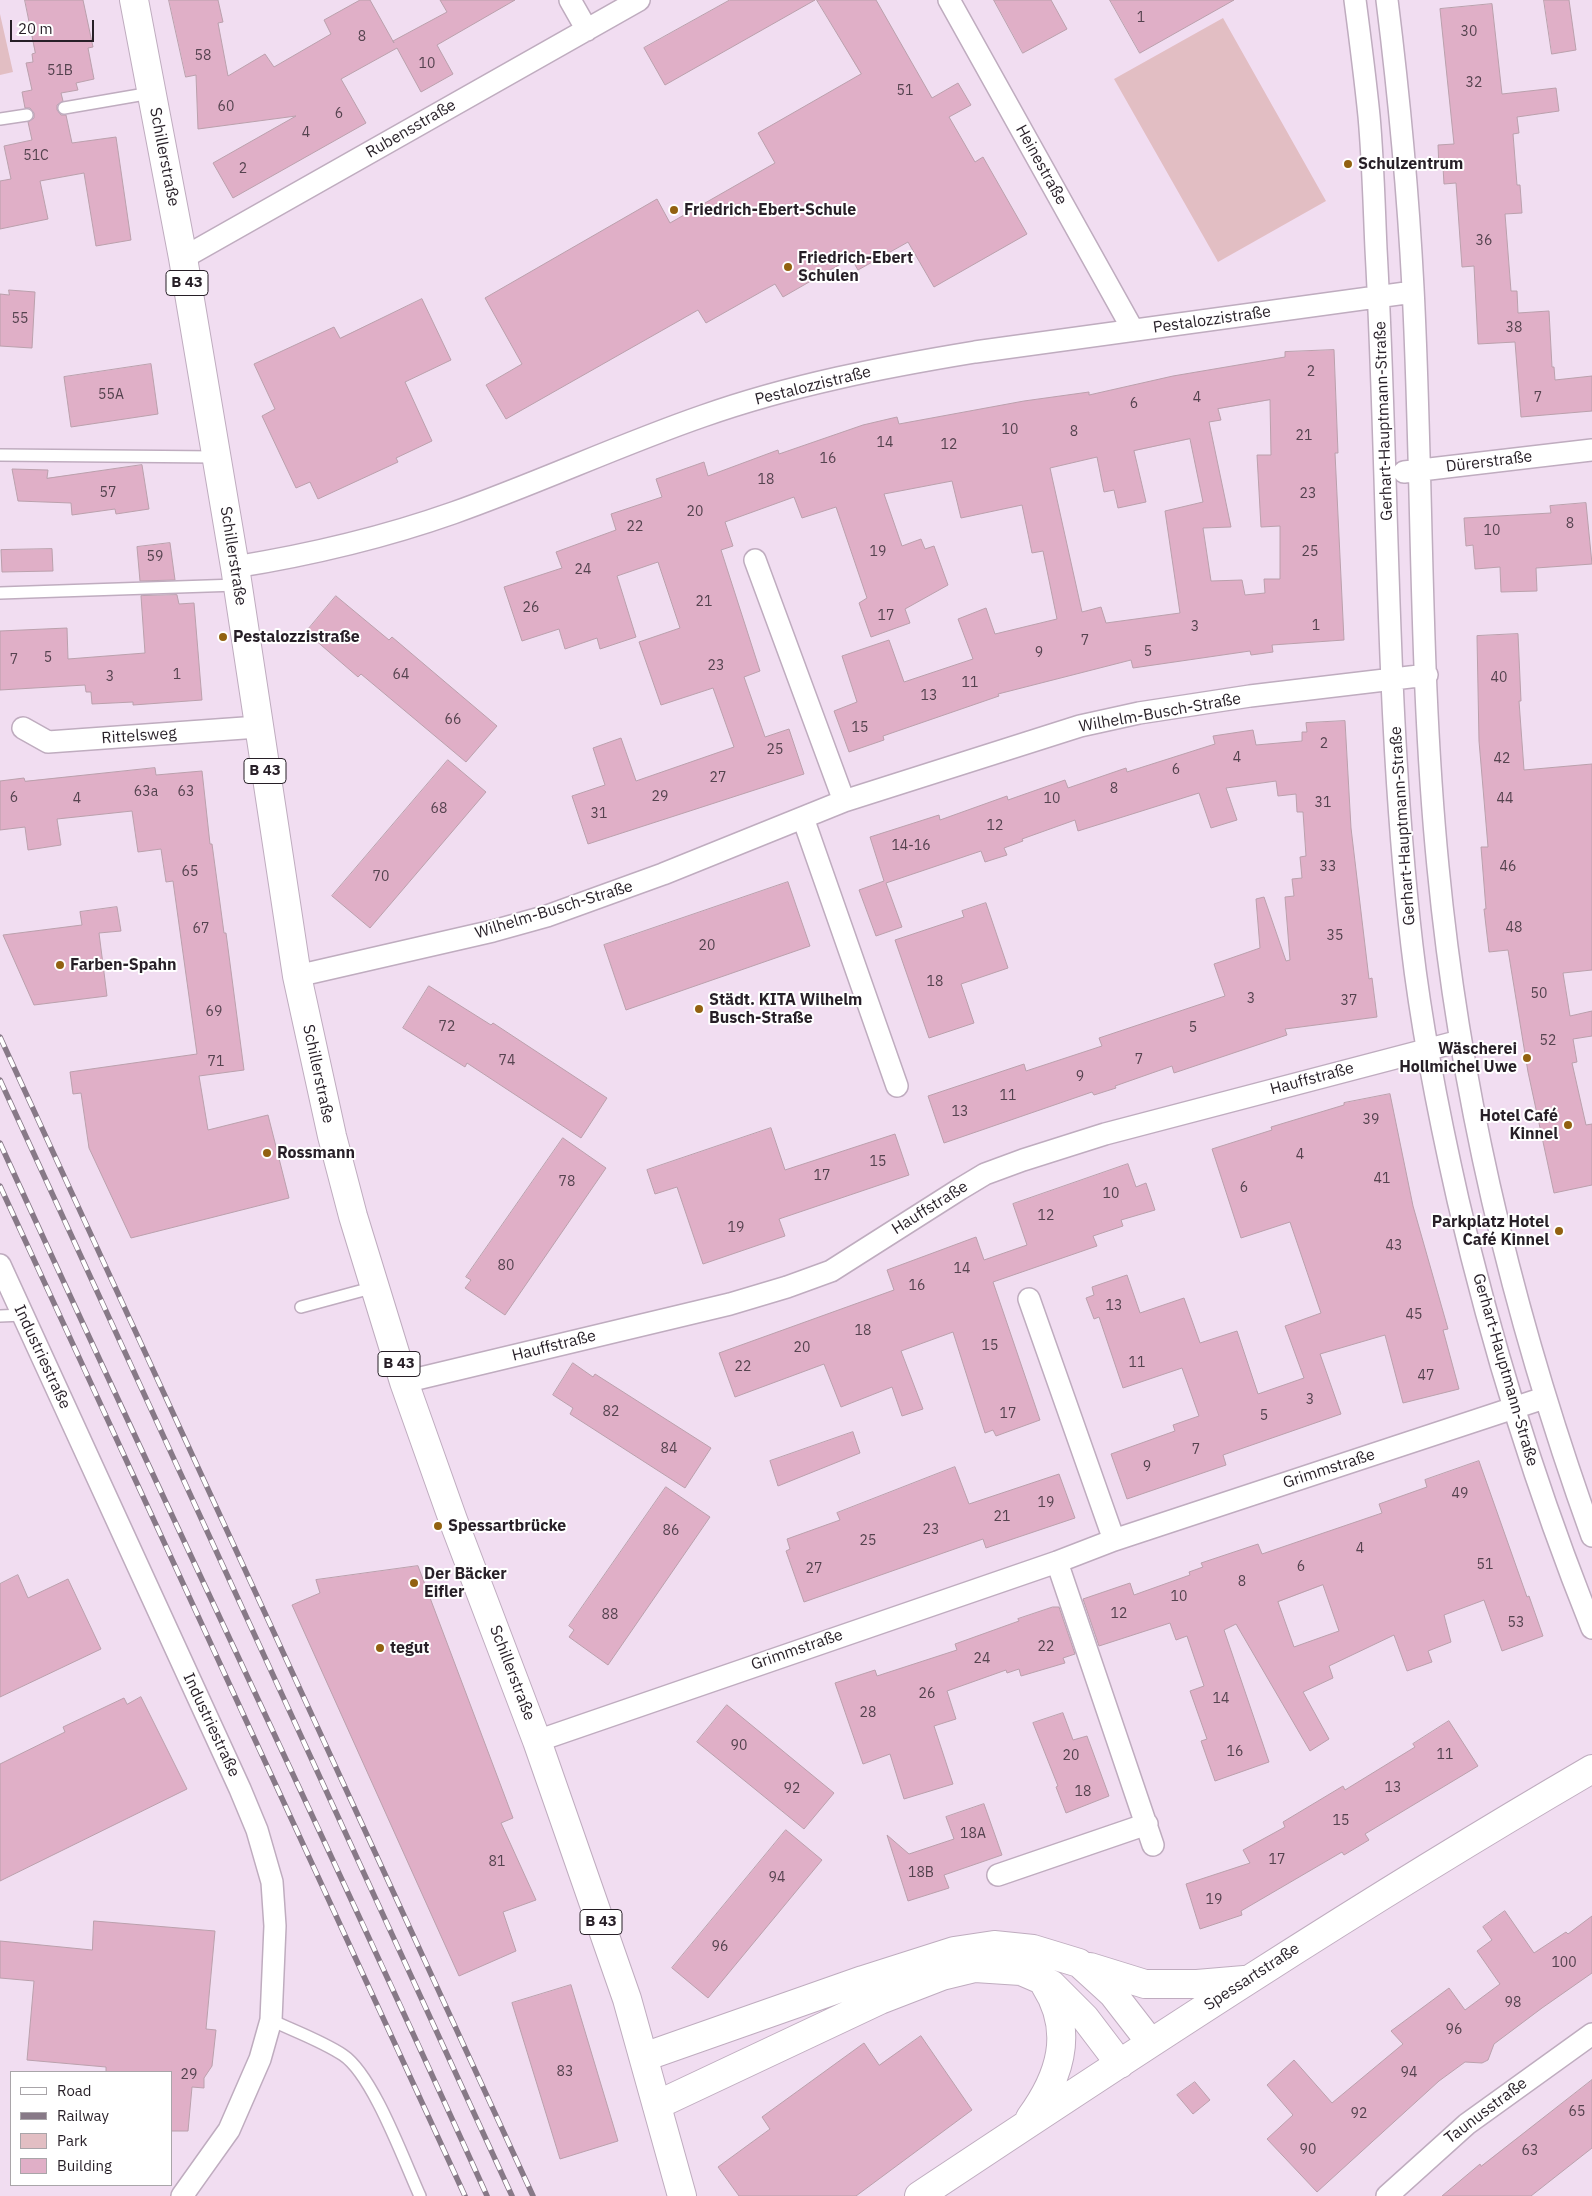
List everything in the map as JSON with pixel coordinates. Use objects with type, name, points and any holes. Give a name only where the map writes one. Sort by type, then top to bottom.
[{"type":"main road","name":"Schillerstraße","points":[[134,0],[183,258],[236,576],[297,976],[332,1136],[352,1216],[404,1382],[453,1520],[538,1741],[594,1902],[644,2057],[657,2105]]},
{"type":"main road","name":"Spessartstraße","points":[[923,2193],[1248,1980],[1452,1851],[1592,1769]]},
{"type":"main road","points":[[644,2057],[854,1983],[954,1951],[994,1946],[1016,1947],[1050,1953],[1145,1984],[1197,1984],[1248,1980]]},
{"type":"main road","points":[[1079,1963],[1113,1994],[1151,2043]]},
{"type":"main road","points":[[657,2105],[880,2000],[942,1976],[975,1968],[995,1968],[1036,1976],[1051,1984],[1085,2018],[1120,2064]]},
{"type":"main road","points":[[1022,2129],[1047,2095],[1059,2067],[1061,2044],[1059,2011],[1045,1984],[1036,1976]]},
{"type":"main road","name":"B 43","points":[[657,2105],[682,2196]]},
{"type":"street","points":[[570,0],[587,30]]},
{"type":"street","name":"Rubensstraße","points":[[183,258],[639,0]]},
{"type":"street","name":"Heinestraße","points":[[949,0],[1133,330]]},
{"type":"street","name":"Gerhart-Hauptmann-Straße","points":[[1355,0],[1370,118],[1402,852],[1412,947],[1426,1049],[1470,1249],[1513,1409],[1554,1528],[1592,1628]]},
{"type":"street","name":"Gerhart-Hauptmann-Straße","points":[[1387,0],[1405,173],[1413,292],[1418,470],[1427,675],[1437,863],[1449,969],[1474,1117],[1521,1316],[1544,1398],[1592,1536]]},
{"type":"street","name":"Pestalozzistraße","points":[[236,576],[319,551],[418,525],[487,501],[703,416],[780,392],[916,362],[1413,292]]},
{"type":"street","name":"Dürerstraße","points":[[1386,474],[1592,450]]},
{"type":"street","points":[[755,560],[844,801]]},
{"type":"street","name":"Wilhelm-Busch-Straße","points":[[297,976],[485,933],[547,916],[663,874],[844,801],[1030,740],[1112,719],[1241,698],[1427,675]]},
{"type":"street","name":"Rittelsweg","points":[[23,728],[48,742],[258,727]]},
{"type":"street","points":[[803,818],[897,1086]]},
{"type":"street","name":"Hauffstraße","points":[[404,1382],[721,1306],[796,1284],[849,1260],[939,1201],[985,1174],[1022,1160],[1105,1134],[1460,1040]]},
{"type":"street","name":"Industriestraße","points":[[0,1265],[257,1830],[272,1882],[274,1917],[271,2020],[260,2059],[230,2130],[182,2196]]},
{"type":"street","points":[[1030,1299],[1114,1540]]},
{"type":"street","name":"Grimmstraße","points":[[538,1741],[1058,1562],[1114,1540],[1544,1398]]},
{"type":"street","points":[[1058,1562],[1147,1824],[1152,1845]]},
{"type":"street","points":[[998,1875],[1147,1824]]},
{"type":"street","name":"Taunusstraße","points":[[1387,2196],[1467,2124],[1592,2034]]},
{"type":"lane","name":"Schillerstraße","points":[[64,108],[152,92]]},
{"type":"lane","points":[[0,119],[27,115]]},
{"type":"lane","points":[[0,455],[216,457]]},
{"type":"lane","points":[[0,593],[236,576]]},
{"type":"lane","points":[[301,1307],[374,1287]]},
{"type":"lane","points":[[0,1316],[23,1315]]},
{"type":"lane","points":[[271,2020],[343,2055],[354,2064],[370,2086],[420,2196]]},
{"type":"green space","points":[[0,14],[13,72],[0,75]]},
{"type":"green space","points":[[1223,18],[1326,201],[1218,262],[1114,79]]},
{"type":"building","points":[[25,0],[83,0],[93,47],[88,48],[94,79],[76,83],[78,90],[61,93],[63,101],[57,105],[57,110],[61,115],[66,115],[72,143],[116,137],[131,240],[96,246],[84,173],[40,181],[48,219],[0,229],[0,181],[11,179],[4,146],[32,140],[28,122],[34,118],[34,113],[30,108],[25,108],[22,92],[32,90],[26,63],[33,62],[32,54],[35,53]]},
{"type":"building","points":[[169,0],[218,0],[223,22],[218,23],[228,76],[265,54],[274,67],[331,34],[324,20],[360,0],[370,0],[394,43],[393,41],[447,12],[440,0],[515,0],[437,45],[453,74],[421,92],[397,48],[341,79],[366,123],[233,198],[213,163],[296,116],[198,129],[196,75],[186,77]]},
{"type":"building","points":[[730,0],[815,0],[665,85],[644,48]]},
{"type":"building","points":[[817,0],[876,0],[932,98],[958,83],[971,105],[949,117],[975,162],[983,157],[1027,234],[934,287],[908,242],[858,270],[851,258],[783,297],[775,284],[706,323],[698,310],[506,419],[486,385],[522,364],[485,298],[657,199],[670,223],[775,163],[758,133],[861,74]]},
{"type":"building","points":[[994,0],[1051,0],[1067,29],[1023,53]]},
{"type":"building","points":[[1110,0],[1234,0],[1140,53]]},
{"type":"building","points":[[1544,0],[1569,0],[1576,50],[1552,54]]},
{"type":"building","points":[[1492,4],[1502,94],[1556,88],[1559,111],[1517,117],[1519,133],[1513,134],[1517,185],[1520,185],[1522,213],[1505,214],[1511,291],[1517,291],[1518,313],[1549,311],[1552,367],[1554,367],[1555,380],[1592,376],[1592,411],[1521,417],[1515,342],[1478,344],[1474,266],[1462,267],[1456,183],[1444,184],[1443,167],[1439,168],[1438,145],[1454,144],[1440,9]]},
{"type":"building","points":[[9,290],[35,292],[32,348],[0,346],[0,294],[9,295]]},
{"type":"building","points":[[422,299],[451,360],[405,382],[432,441],[396,458],[398,462],[318,499],[310,482],[296,488],[262,416],[275,409],[254,364],[334,327],[340,338]]},
{"type":"building","points":[[1334,350],[1338,453],[1335,453],[1344,640],[1272,645],[1273,652],[1251,655],[1250,651],[1133,668],[1131,660],[998,694],[999,696],[883,736],[884,740],[849,752],[834,711],[857,702],[842,656],[889,640],[904,682],[973,659],[958,619],[986,608],[995,634],[1057,619],[1043,551],[1032,553],[1022,505],[961,518],[952,481],[884,494],[902,546],[921,539],[925,549],[934,546],[948,585],[905,609],[910,623],[871,637],[859,603],[867,598],[836,507],[802,518],[794,497],[725,522],[733,546],[721,550],[760,671],[744,677],[765,737],[789,729],[804,774],[588,844],[572,796],[605,785],[593,748],[621,738],[636,781],[734,747],[713,688],[661,705],[639,642],[680,628],[658,562],[617,576],[636,637],[600,649],[597,638],[565,649],[559,629],[522,641],[504,587],[562,568],[556,552],[616,530],[611,514],[662,497],[656,479],[704,462],[708,476],[778,450],[779,454],[863,425],[897,417],[899,424],[1024,401],[1089,392],[1089,395],[1173,376],[1285,357],[1285,352]],"holes":[[[1270,400],[1271,455],[1257,455],[1261,527],[1280,526],[1280,579],[1264,579],[1265,593],[1245,595],[1242,580],[1211,581],[1203,528],[1231,527],[1209,422],[1221,420],[1218,409]],[[1190,439],[1203,502],[1165,511],[1180,613],[1106,623],[1101,607],[1082,612],[1050,468],[1097,457],[1104,492],[1114,490],[1118,508],[1146,502],[1134,451]]]},
{"type":"building","points":[[151,364],[158,414],[71,427],[64,377]]},
{"type":"building","points":[[142,465],[149,509],[116,514],[115,509],[72,515],[71,503],[18,501],[12,469],[48,470],[47,478]]},
{"type":"building","points":[[1586,503],[1592,564],[1536,568],[1537,591],[1501,592],[1500,567],[1475,569],[1473,545],[1466,546],[1464,518],[1551,513],[1550,506]]},
{"type":"building","points":[[170,543],[175,580],[140,581],[137,547]]},
{"type":"building","points":[[52,549],[53,571],[2,572],[1,550]]},
{"type":"building","points":[[177,595],[179,604],[194,603],[202,700],[133,705],[133,702],[92,704],[91,692],[86,692],[85,685],[0,690],[0,631],[67,628],[68,659],[145,653],[141,596]]},
{"type":"building","points":[[336,596],[389,640],[392,637],[497,726],[466,762],[361,674],[358,677],[306,632]]},
{"type":"building","points":[[1518,634],[1521,701],[1519,701],[1524,770],[1592,764],[1592,970],[1563,973],[1570,1016],[1592,1011],[1592,1036],[1573,1039],[1577,1062],[1572,1063],[1586,1125],[1592,1124],[1592,1185],[1554,1193],[1528,1072],[1508,950],[1489,952],[1484,909],[1486,909],[1481,847],[1488,847],[1479,741],[1477,636]]},
{"type":"building","points":[[1345,721],[1351,828],[1369,979],[1372,978],[1377,1017],[1285,1029],[1287,1035],[1174,1073],[1172,1066],[1115,1086],[1116,1088],[1094,1095],[1092,1092],[944,1143],[928,1096],[1024,1064],[1026,1071],[1102,1046],[1099,1038],[1225,996],[1214,964],[1260,948],[1256,899],[1264,897],[1286,961],[1290,960],[1285,897],[1294,896],[1292,879],[1302,878],[1300,857],[1306,856],[1303,812],[1297,812],[1296,794],[1278,796],[1276,781],[1226,788],[1237,820],[1211,828],[1199,793],[1078,831],[1075,820],[1022,839],[1023,841],[1004,848],[1007,855],[985,862],[981,851],[886,883],[902,927],[876,936],[859,890],[884,881],[870,837],[939,815],[940,820],[1007,796],[1008,800],[1065,780],[1068,788],[1126,768],[1127,772],[1215,744],[1213,736],[1253,730],[1256,745],[1302,741],[1302,732],[1307,732],[1306,723]]},
{"type":"building","points":[[448,760],[486,792],[370,928],[332,896]]},
{"type":"building","points":[[155,768],[156,775],[202,771],[210,844],[212,844],[224,933],[226,933],[244,1070],[199,1076],[208,1130],[268,1115],[289,1198],[131,1238],[89,1148],[81,1093],[73,1094],[70,1072],[197,1054],[173,881],[166,882],[161,849],[138,852],[132,811],[57,819],[61,845],[28,850],[25,827],[0,830],[0,781],[24,778],[25,781]]},
{"type":"building","points":[[788,882],[810,946],[626,1010],[604,945]]},
{"type":"building","points":[[986,903],[1008,968],[961,984],[974,1023],[929,1038],[895,940],[964,917],[962,911]]},
{"type":"building","name":"Farben-Spahn","points":[[117,907],[121,931],[99,933],[107,996],[34,1005],[3,935],[82,925],[80,912]]},
{"type":"building","points":[[429,986],[491,1025],[493,1023],[607,1098],[581,1138],[467,1063],[465,1067],[403,1028]]},
{"type":"building","points":[[1390,1094],[1413,1206],[1448,1329],[1443,1330],[1459,1389],[1403,1403],[1385,1335],[1320,1354],[1341,1414],[1223,1455],[1226,1465],[1127,1499],[1111,1454],[1175,1431],[1173,1425],[1199,1416],[1182,1368],[1123,1388],[1099,1317],[1094,1319],[1086,1298],[1094,1295],[1092,1287],[1127,1275],[1140,1313],[1184,1298],[1200,1343],[1237,1331],[1258,1394],[1304,1378],[1285,1326],[1321,1313],[1290,1222],[1241,1238],[1212,1149],[1272,1130],[1271,1127],[1344,1105],[1344,1103]]},
{"type":"building","points":[[771,1128],[785,1170],[895,1134],[909,1175],[779,1219],[785,1236],[703,1264],[677,1187],[655,1194],[647,1170]]},
{"type":"building","points":[[563,1138],[606,1168],[505,1315],[465,1288],[471,1280],[466,1277]]},
{"type":"building","points":[[1128,1164],[1136,1187],[1146,1183],[1155,1210],[1121,1220],[1123,1226],[1093,1236],[1097,1246],[993,1282],[1040,1420],[996,1436],[993,1430],[985,1433],[953,1332],[901,1351],[923,1409],[902,1416],[892,1387],[841,1407],[824,1364],[735,1397],[719,1353],[894,1290],[887,1270],[976,1237],[984,1260],[1027,1245],[1013,1204]]},
{"type":"building","points":[[573,1363],[593,1377],[595,1374],[711,1448],[685,1488],[570,1414],[573,1408],[553,1395]]},
{"type":"building","points":[[853,1432],[860,1453],[778,1486],[770,1461]]},
{"type":"building","points":[[1479,1461],[1527,1597],[1529,1596],[1543,1636],[1502,1651],[1484,1600],[1444,1615],[1451,1642],[1428,1651],[1432,1662],[1407,1671],[1394,1635],[1329,1666],[1333,1678],[1303,1692],[1329,1739],[1310,1751],[1236,1624],[1224,1630],[1269,1762],[1215,1781],[1201,1741],[1207,1739],[1190,1691],[1204,1686],[1187,1636],[1176,1640],[1170,1623],[1099,1646],[1083,1599],[1130,1583],[1134,1595],[1190,1575],[1189,1572],[1203,1567],[1201,1563],[1258,1544],[1262,1554],[1382,1513],[1379,1504],[1427,1487],[1425,1480]],"holes":[[[1323,1585],[1339,1631],[1294,1647],[1278,1602]]]},
{"type":"building","points":[[955,1467],[969,1504],[1059,1474],[1075,1518],[986,1548],[983,1539],[804,1602],[786,1551],[790,1549],[787,1539],[840,1520],[837,1513]]},
{"type":"building","points":[[666,1487],[710,1517],[608,1665],[569,1637],[574,1630],[569,1626]]},
{"type":"building","points":[[418,1566],[513,1818],[501,1823],[536,1900],[503,1912],[516,1951],[459,1976],[292,1605],[320,1593],[316,1580]]},
{"type":"building","points":[[18,1575],[28,1598],[68,1579],[101,1649],[0,1697],[0,1584]]},
{"type":"building","points":[[1053,1607],[1059,1607],[1075,1654],[1063,1658],[1065,1663],[1021,1676],[1019,1669],[1007,1673],[1006,1670],[947,1691],[956,1719],[934,1726],[953,1784],[904,1799],[890,1754],[863,1764],[835,1683],[875,1670],[877,1676],[957,1650],[955,1644]]},
{"type":"building","points":[[141,1697],[187,1789],[0,1881],[0,1764],[65,1732],[63,1727],[124,1698],[127,1704]]},
{"type":"building","points":[[727,1705],[834,1793],[804,1829],[697,1742]]},
{"type":"building","points":[[1063,1713],[1073,1740],[1087,1736],[1109,1796],[1066,1813],[1056,1787],[1058,1786],[1033,1723]]},
{"type":"building","points":[[1449,1721],[1478,1766],[1365,1834],[1369,1840],[1344,1855],[1342,1852],[1241,1911],[1242,1915],[1200,1929],[1186,1884],[1250,1863],[1243,1850],[1285,1827],[1283,1822],[1343,1786],[1345,1790],[1415,1747],[1413,1744]]},
{"type":"building","points":[[984,1804],[1002,1855],[944,1875],[949,1888],[908,1901],[887,1835],[909,1854],[954,1839],[946,1817]]},
{"type":"building","points":[[786,1830],[822,1860],[708,1998],[672,1968]]},
{"type":"building","points":[[1505,1911],[1534,1953],[1566,1932],[1568,1934],[1592,1916],[1592,1973],[1494,2044],[1488,2060],[1482,2063],[1465,2062],[1439,2081],[1317,2192],[1267,2139],[1293,2115],[1267,2085],[1294,2060],[1332,2103],[1403,2044],[1391,2031],[1449,1988],[1465,2010],[1500,1984],[1477,1951],[1492,1940],[1483,1927]]},
{"type":"building","points":[[94,1921],[215,1931],[206,2029],[216,2030],[212,2066],[204,2078],[204,2088],[192,2087],[188,2131],[172,2131],[172,2071],[106,2071],[106,2067],[27,2060],[34,1981],[0,1978],[0,1941],[92,1950]]},
{"type":"building","points":[[571,1985],[618,2141],[560,2159],[512,2003]]},
{"type":"building","points":[[921,2036],[972,2110],[856,2196],[739,2196],[718,2167],[770,2129],[762,2117],[864,2043],[879,2065]]},
{"type":"building","points":[[1592,2080],[1592,2148],[1531,2196],[1442,2196],[1480,2164],[1481,2166]]},
{"type":"building","points":[[1195,2082],[1210,2100],[1193,2114],[1177,2095]]},
{"type":"railway","points":[[0,1037],[533,2196]]},
{"type":"railway","points":[[0,1080],[512,2196]]},
{"type":"railway","points":[[0,1143],[487,2196]]},
{"type":"railway","points":[[0,1186],[465,2196]]},
{"type":"place","name":"Schulzentrum","points":[[1348,164]]},
{"type":"place","name":"Friedrich-Ebert-Schule","points":[[674,210]]},
{"type":"place","name":"Friedrich-Ebert Schulen","points":[[788,267]]},
{"type":"place","name":"Pestalozzistraße","points":[[223,637]]},
{"type":"place","name":"Farben-Spahn","points":[[60,965]]},
{"type":"place","name":"Städt. KITA Wilhelm Busch-Straße","points":[[699,1009]]},
{"type":"place","name":"Wäscherei Hollmichel Uwe","points":[[1527,1058]]},
{"type":"place","name":"Hotel Café Kinnel","points":[[1568,1125]]},
{"type":"place","name":"Rossmann","points":[[267,1153]]},
{"type":"place","name":"Parkplatz Hotel Café Kinnel","points":[[1559,1231]]},
{"type":"place","name":"Spessartbrücke","points":[[438,1526]]},
{"type":"place","name":"Der Bäcker Eifler","points":[[414,1583]]},
{"type":"place","name":"tegut","points":[[380,1648]]}]
